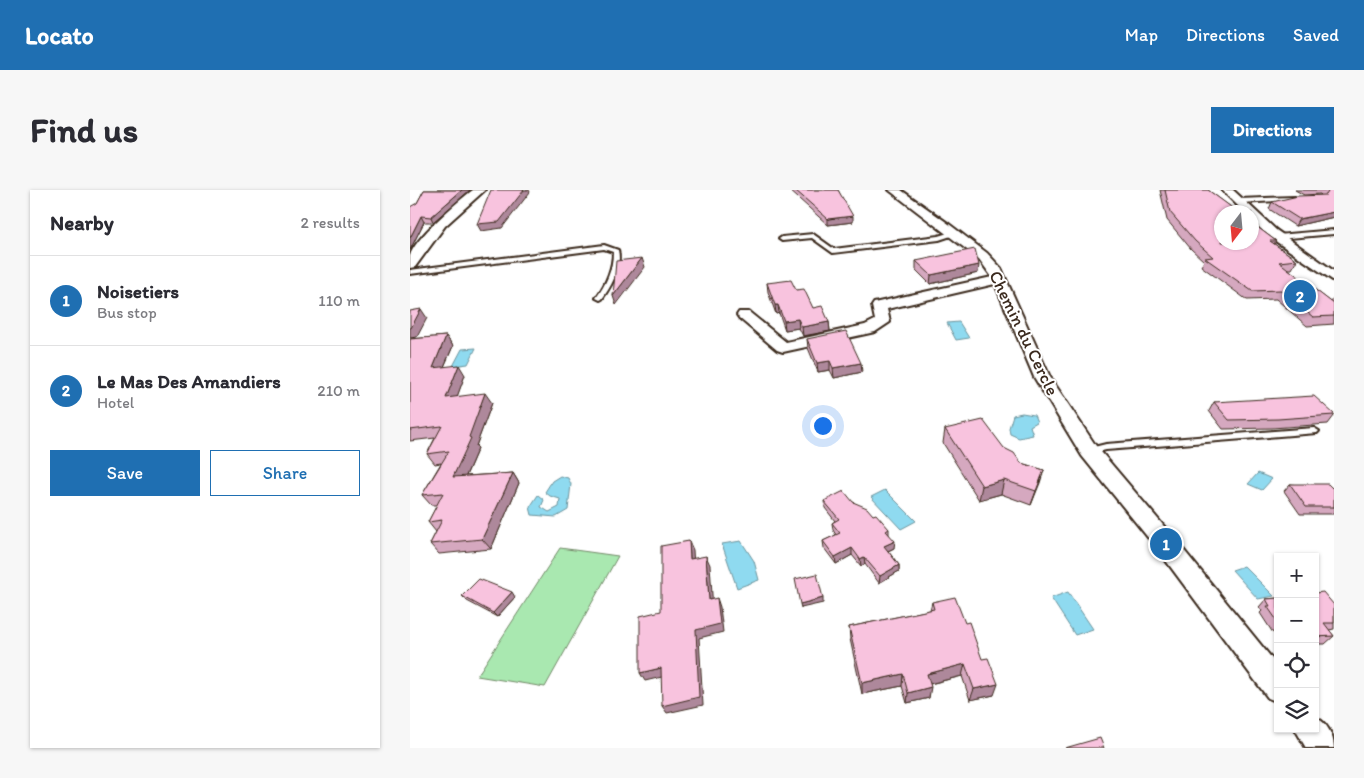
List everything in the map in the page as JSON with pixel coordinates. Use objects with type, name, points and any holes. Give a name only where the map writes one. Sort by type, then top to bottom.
[{"type":"street","points":[[410,264],[435,230],[455,209],[480,190]]},
{"type":"street","name":"Chemin du Cercle","points":[[894,190],[955,233],[983,256],[1000,279],[1042,377],[1089,451],[1166,544],[1274,683]]},
{"type":"street","points":[[1227,190],[1242,205]]},
{"type":"street","points":[[1259,220],[1278,238],[1334,277]]},
{"type":"street","points":[[744,315],[783,347],[870,329],[883,322],[879,306],[1000,279]]},
{"type":"street","points":[[1312,733],[1324,748]]},
{"type":"lane","points":[[1239,202],[1302,199]]},
{"type":"lane","points":[[1278,238],[1334,232]]},
{"type":"lane","points":[[782,239],[813,236],[833,251],[938,238],[955,233]]},
{"type":"lane","points":[[410,272],[604,247],[612,248],[616,251],[617,260],[610,282],[600,298]]},
{"type":"lane","points":[[1089,451],[1106,447],[1314,432]]},
{"type":"green space","points":[[560,548],[618,556],[545,687],[477,676]]},
{"type":"water","points":[[959,322],[969,338],[956,340],[947,323]]},
{"type":"water","points":[[476,348],[468,364],[453,366],[462,349]]},
{"type":"water","points":[[1022,413],[1034,415],[1037,422],[1030,426],[1033,435],[1019,438],[1010,434],[1009,428],[1013,415]]},
{"type":"water","points":[[1258,473],[1272,479],[1262,490],[1248,484]]},
{"type":"water","points":[[560,476],[568,478],[571,484],[568,510],[556,517],[532,515],[530,507],[538,495],[544,500],[541,507],[549,512],[559,507],[560,499],[550,496],[545,492],[552,481]]},
{"type":"water","points":[[885,490],[916,521],[901,529],[871,497]]},
{"type":"water","points":[[741,541],[754,561],[759,580],[737,588],[722,544]]},
{"type":"water","points":[[1244,566],[1274,596],[1258,599],[1232,570]]},
{"type":"water","points":[[1068,592],[1093,629],[1075,635],[1051,598]]},
{"type":"building","points":[[424,190],[462,190],[431,217],[421,216],[410,238],[410,207],[417,203]]},
{"type":"building","points":[[491,190],[524,190],[499,222],[477,224]]},
{"type":"building","points":[[795,190],[838,190],[853,216],[828,219]]},
{"type":"building","points":[[1165,190],[1208,190],[1228,205],[1214,205],[1214,250],[1259,250],[1259,228],[1276,241],[1270,241],[1297,260],[1279,262],[1334,304],[1334,316],[1313,317],[1281,290],[1252,291],[1205,258],[1213,257],[1195,241],[1170,212]]},
{"type":"building","points":[[1326,190],[1334,190],[1334,212],[1299,219],[1272,202],[1298,196],[1326,195],[1328,192]]},
{"type":"building","points":[[975,249],[979,265],[931,275],[916,261]]},
{"type":"building","points":[[642,258],[613,296],[616,261]]},
{"type":"building","points":[[791,280],[796,290],[804,289],[813,308],[822,306],[829,322],[802,327],[798,319],[784,321],[778,305],[775,305],[767,283]]},
{"type":"building","points":[[421,309],[411,328],[410,328],[410,311]]},
{"type":"building","points":[[846,331],[861,363],[833,368],[830,361],[817,363],[807,339]]},
{"type":"building","points":[[446,336],[433,368],[459,365],[446,398],[485,393],[469,437],[471,438],[453,477],[513,473],[482,539],[430,544],[442,520],[428,522],[443,493],[422,495],[449,451],[427,454],[442,426],[410,430],[410,339]]},
{"type":"building","points":[[1314,396],[1334,415],[1229,420],[1214,402]]},
{"type":"building","points":[[983,420],[1004,448],[1014,453],[1021,463],[1044,470],[1036,491],[1004,480],[982,486],[945,429]]},
{"type":"building","points":[[1290,484],[1328,484],[1334,488],[1334,507],[1306,507]]},
{"type":"building","points":[[844,491],[853,502],[867,508],[873,515],[876,514],[889,529],[886,531],[895,541],[884,546],[899,565],[880,576],[864,557],[860,559],[852,548],[835,557],[823,541],[840,533],[832,523],[839,519],[824,501]]},
{"type":"building","points":[[689,541],[690,559],[706,556],[709,600],[717,598],[720,624],[696,630],[699,697],[662,706],[661,668],[640,673],[640,616],[661,611],[661,546]]},
{"type":"building","points":[[817,574],[823,598],[800,604],[795,579]]},
{"type":"building","points":[[479,579],[512,592],[493,613],[462,596]]},
{"type":"building","points":[[1319,592],[1323,592],[1334,605],[1334,623],[1324,623],[1334,636],[1319,637]]},
{"type":"building","points":[[955,597],[965,623],[969,622],[982,659],[988,658],[998,684],[974,689],[965,664],[927,674],[931,687],[908,693],[903,674],[862,683],[849,627],[934,609],[932,602]]},
{"type":"building","points":[[1274,598],[1274,616],[1267,606],[1270,606],[1266,599]]},
{"type":"building","points":[[1100,738],[1104,748],[1065,748]]},
{"type":"place","name":"Le Mas Des Amandiers","points":[[1300,296]]},
{"type":"place","name":"Noisetiers","points":[[1166,544]]}]
